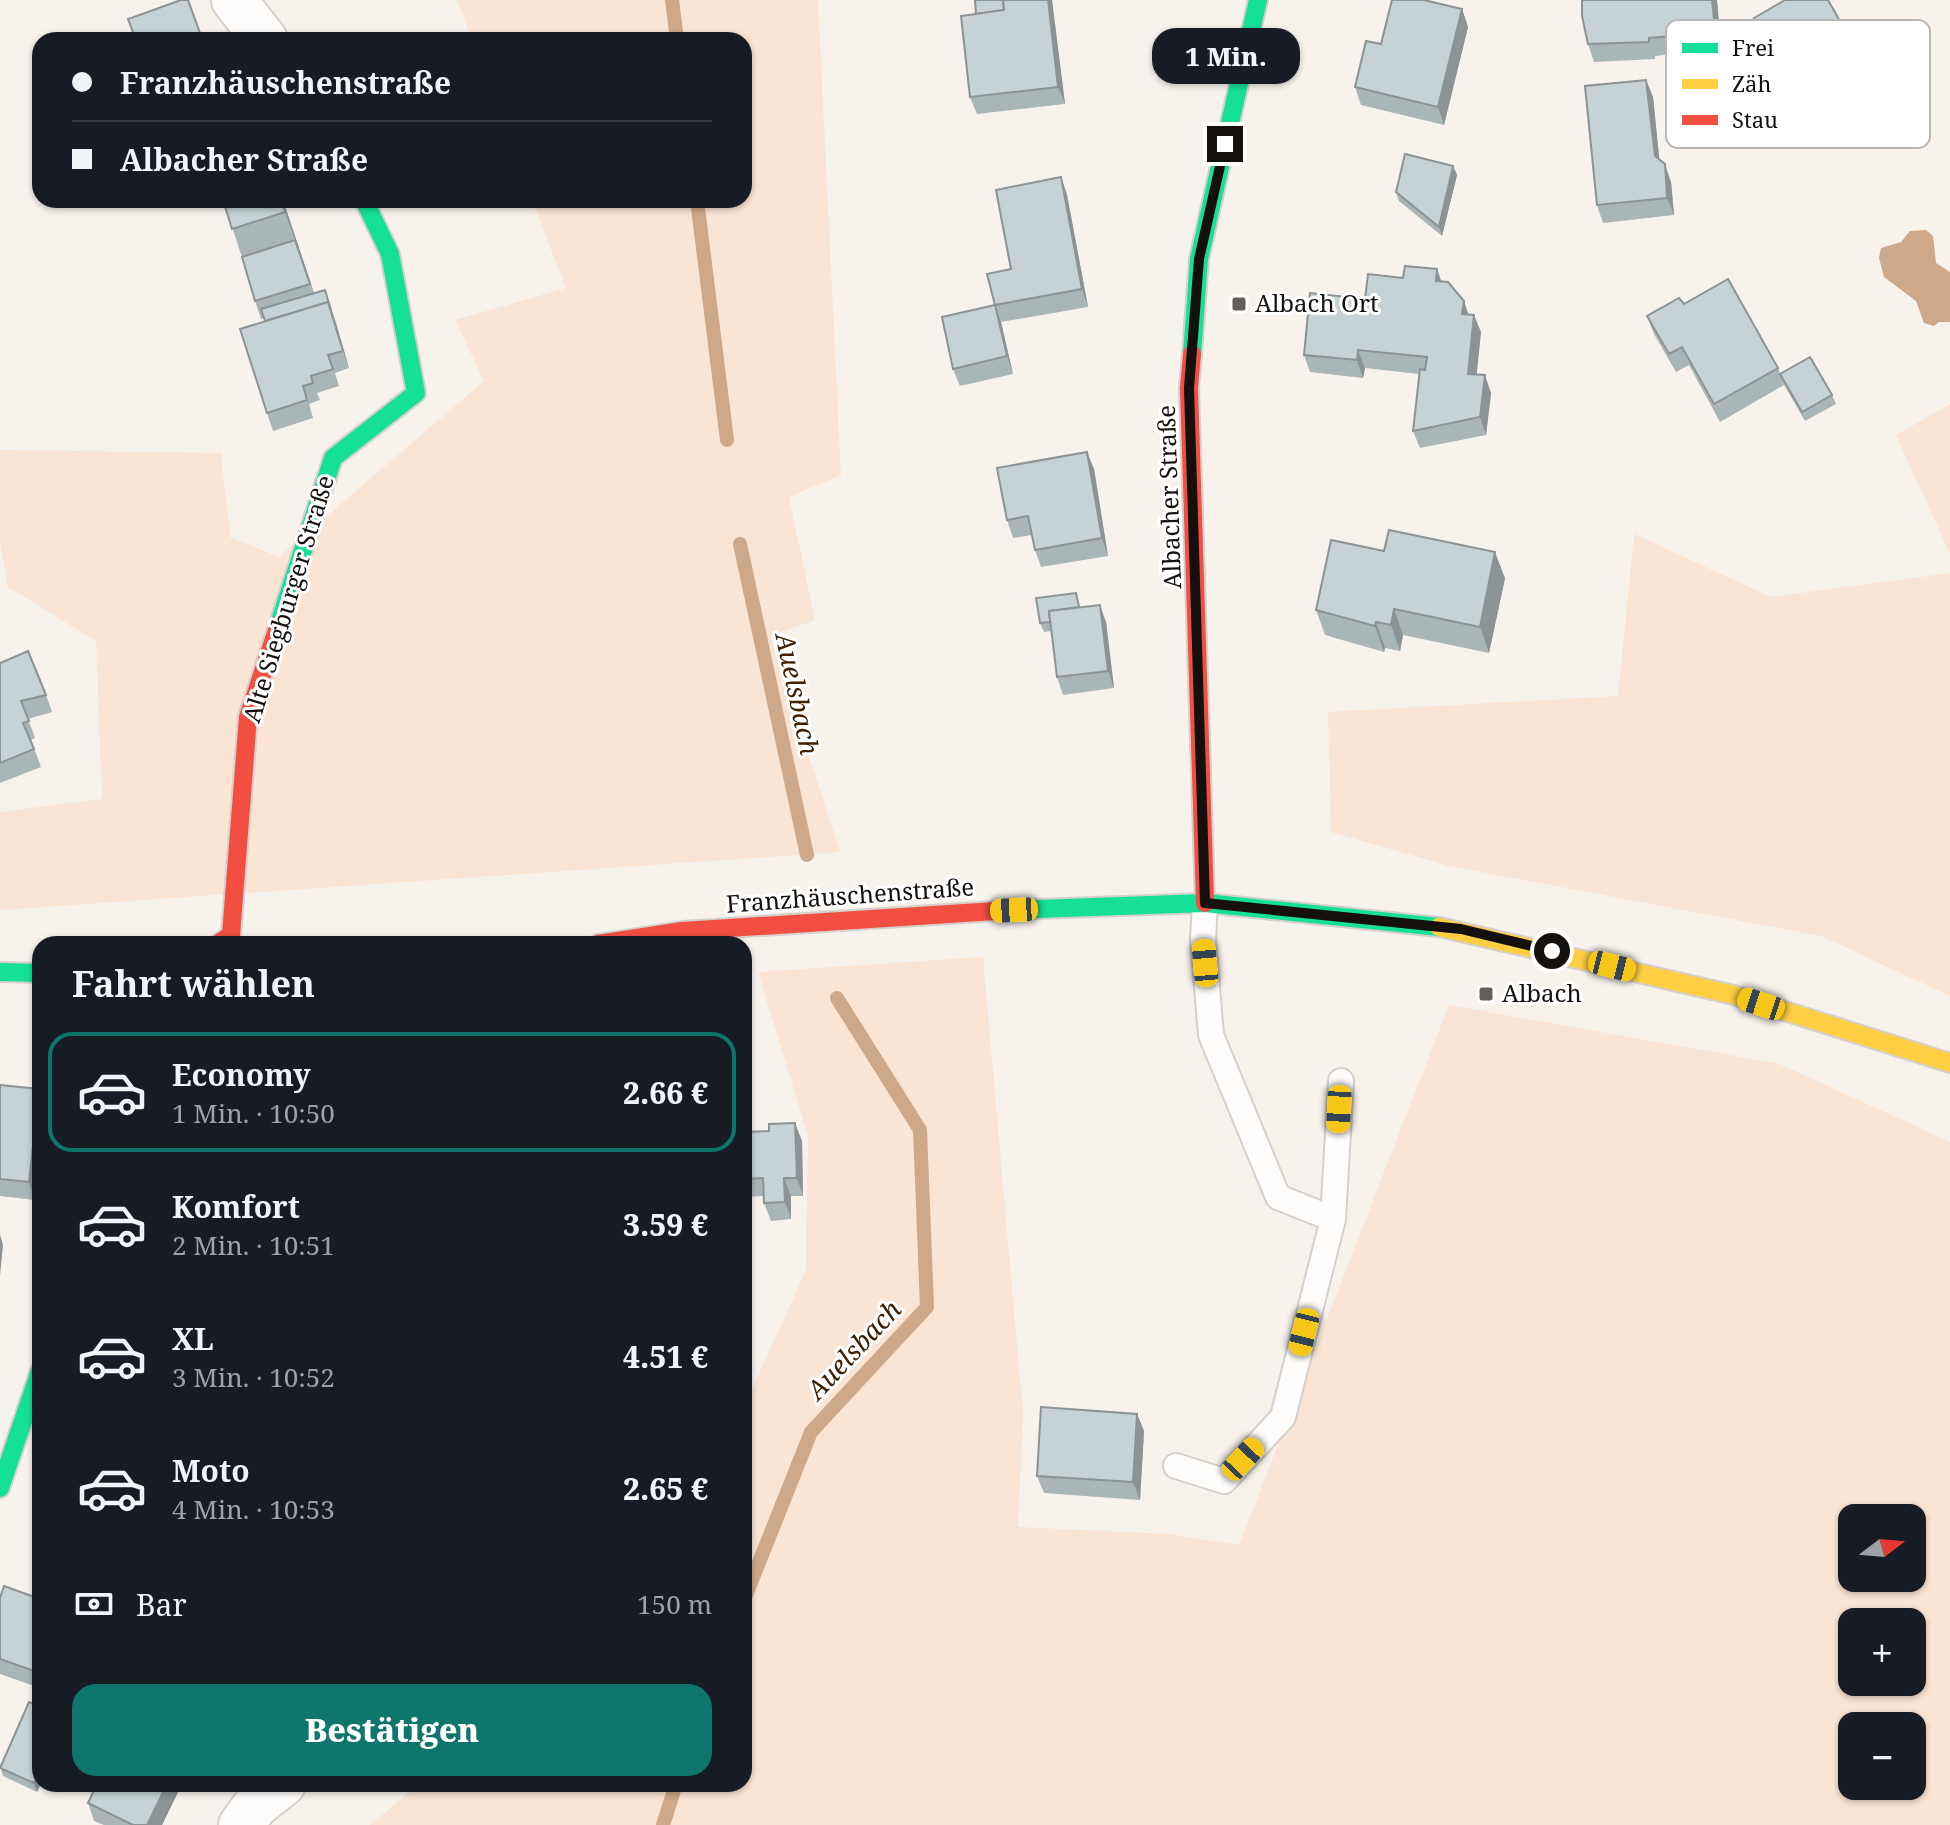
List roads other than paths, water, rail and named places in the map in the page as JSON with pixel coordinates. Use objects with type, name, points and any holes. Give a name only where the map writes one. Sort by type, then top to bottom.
[{"type":"street","points":[[234,0],[259,32]]},
{"type":"street","name":"Albacher Straße","points":[[1205,903],[1189,388],[1199,259],[1258,0]]},
{"type":"street","name":"Alte Siegburger Straße","points":[[230,936],[248,717],[333,458],[416,393],[390,254],[368,208]]},
{"type":"street","name":"Franzhäuschenstraße","points":[[695,936],[1105,904],[1205,903],[1461,929],[1734,995],[1950,1063]]},
{"type":"street","points":[[0,972],[32,973]]},
{"type":"street","points":[[0,1488],[32,1394]]},
{"type":"street","points":[[241,1825],[255,1806],[273,1792]]},
{"type":"lane","points":[[1205,903],[1203,939],[1211,1035],[1278,1197],[1333,1219]]},
{"type":"lane","points":[[1176,1466],[1224,1481],[1283,1417],[1333,1219],[1341,1081]]},
{"type":"waterway","name":"Auelsbach","points":[[672,0],[676,32]]},
{"type":"waterway","name":"Auelsbach","points":[[698,208],[727,440]]},
{"type":"waterway","name":"Auelsbach","points":[[740,544],[807,855]]},
{"type":"waterway","name":"Auelsbach","points":[[752,1580],[811,1432],[927,1307],[920,1130],[837,998]]},
{"type":"waterway","name":"Auelsbach","points":[[663,1825],[673,1792]]},
{"type":"place","name":"Albach Ort","points":[[1239,304]]},
{"type":"place","name":"Albach","points":[[1486,994]]}]
